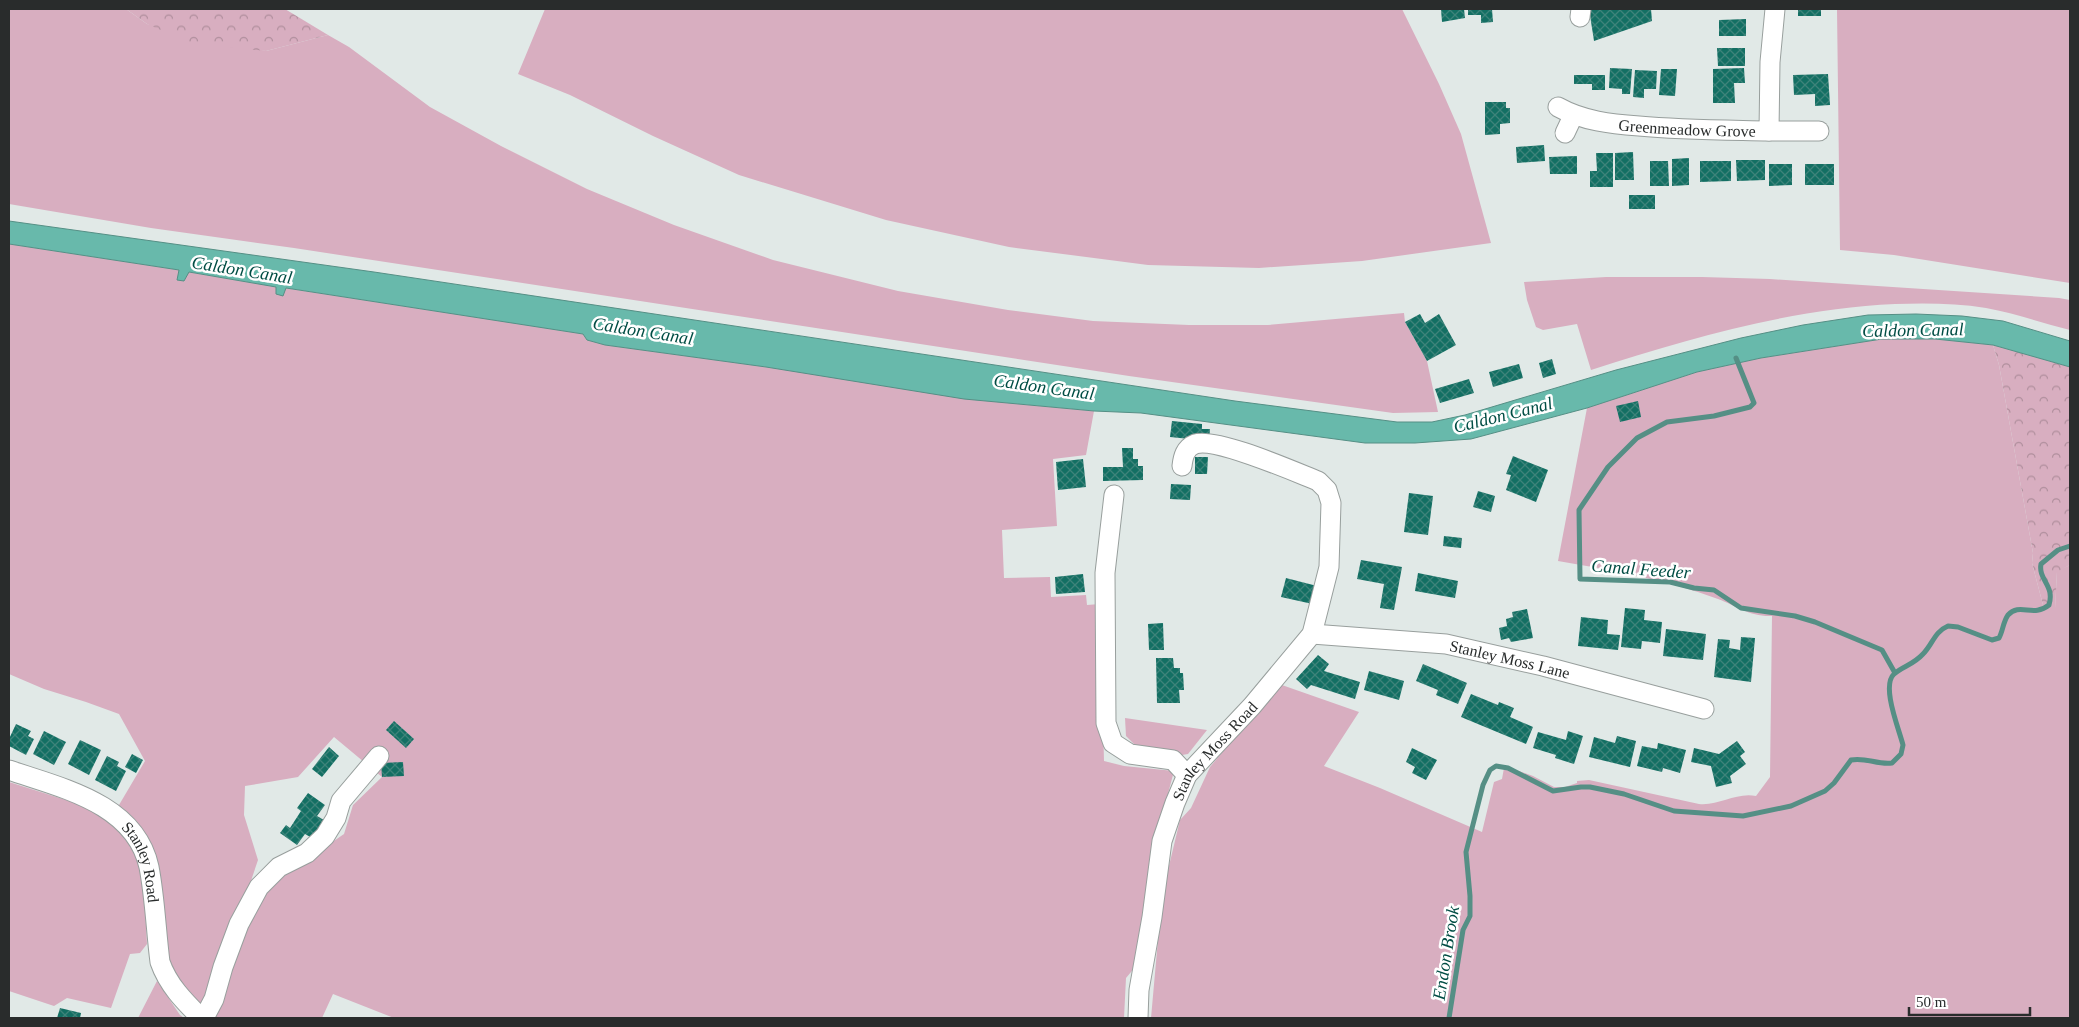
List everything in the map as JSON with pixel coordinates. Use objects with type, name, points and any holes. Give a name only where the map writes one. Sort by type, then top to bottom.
[{"type":"street","name":"Greenmeadow Grove","points":[[1565,134],[1566,112],[1612,124],[1680,130],[1769,131],[1770,62],[1775,9]]},
{"type":"street","points":[[1769,131],[1819,131]]},
{"type":"street","name":"Stanley Moss Road","points":[[1138,1018],[1139,990],[1152,917],[1162,841],[1175,803],[1187,775],[1252,706],[1312,634],[1329,567],[1331,503],[1327,490],[1318,481],[1244,453],[1204,443],[1198,443],[1188,448],[1185,452],[1182,466]]},
{"type":"street","points":[[1114,496],[1105,573],[1106,723],[1113,743],[1130,754],[1172,760],[1187,775]]},
{"type":"street","name":"Stanley Moss Lane","points":[[1312,634],[1446,644],[1543,666],[1704,709]]},
{"type":"street","points":[[202,1018],[214,999],[223,967],[239,924],[259,887],[279,867],[307,853],[325,836],[336,818],[342,801],[379,756]]},
{"type":"street","name":"Stanley Road","points":[[9,770],[89,798],[114,814],[129,828],[141,847],[148,866],[160,962],[165,978],[182,1000],[202,1018]]},
{"type":"green space","points":[[9,9],[126,9],[147,24],[266,51],[328,35],[349,47],[430,107],[501,146],[587,189],[674,225],[773,260],[898,291],[1008,310],[1093,321],[1189,325],[1268,325],[1404,313],[1405,322],[1427,361],[1438,412],[1393,413],[1129,376],[294,248],[151,228],[9,204]]},
{"type":"green space","points":[[126,9],[285,9],[328,35],[266,51],[192,44],[147,24]]},
{"type":"green space","points":[[545,9],[1402,9],[1461,134],[1491,243],[1362,261],[1259,268],[1148,265],[1009,247],[886,220],[739,175],[653,136],[570,95],[518,74]]},
{"type":"green space","points":[[1837,9],[2070,9],[2070,283],[1894,255],[1840,250]]},
{"type":"green space","points":[[9,244],[179,270],[184,281],[188,272],[277,287],[283,295],[285,288],[583,334],[587,340],[605,345],[1009,403],[1094,411],[1086,455],[1053,459],[1057,526],[1002,530],[1004,578],[1050,577],[1051,597],[1086,595],[1087,605],[1100,604],[1104,761],[1124,766],[1174,771],[1150,862],[1136,966],[1126,978],[1124,1018],[394,1018],[333,994],[322,1018],[214,1018],[248,920],[267,892],[280,878],[344,834],[353,805],[382,777],[334,737],[298,777],[245,786],[244,815],[258,860],[211,999],[198,1006],[177,984],[169,961],[156,857],[153,849],[137,822],[119,805],[145,761],[119,714],[44,689],[9,674]]},
{"type":"green space","points":[[1606,277],[1770,279],[2059,298],[2070,300],[2070,330],[1975,306],[1895,304],[1856,307],[1779,319],[1703,336],[1591,370],[1577,324],[1543,330],[1536,327],[1527,300],[1524,282]]},
{"type":"green space","points":[[1882,339],[1935,339],[1993,345],[1999,365],[2033,553],[2032,563],[2043,605],[2055,608],[2057,571],[2070,565],[2070,1018],[1151,1018],[1162,895],[1180,820],[1191,808],[1210,767],[1279,684],[1359,712],[1324,766],[1482,832],[1494,782],[1502,779],[1504,768],[1533,776],[1554,787],[1565,787],[1577,783],[1577,781],[1589,780],[1699,804],[1714,803],[1741,796],[1756,796],[1770,777],[1772,616],[1750,613],[1699,592],[1659,581],[1558,561],[1587,408],[1697,372],[1761,358]]},
{"type":"green space","points":[[1993,345],[2070,367],[2070,565],[2057,572],[2055,609],[2043,605],[2032,563],[2033,553],[1999,365]]},
{"type":"green space","points":[[1125,718],[1207,730],[1188,754],[1176,756],[1137,747],[1126,736]]},
{"type":"green space","points":[[9,782],[85,806],[107,815],[126,834],[138,861],[144,891],[147,944],[140,953],[130,954],[111,1008],[67,998],[54,1006],[9,991]]},
{"type":"green space","points":[[157,981],[180,1015],[184,1018],[138,1018]]},
{"type":"water","name":"Caldon Canal","points":[[9,221],[374,272],[1235,401],[1397,422],[1432,422],[1465,415],[1616,370],[1741,338],[1803,325],[1868,315],[1916,314],[1962,316],[2003,321],[2070,341],[2070,367],[1993,345],[1935,339],[1882,339],[1761,358],[1697,372],[1587,408],[1471,439],[1415,443],[1365,443],[1141,413],[1094,411],[964,399],[766,367],[605,345],[587,340],[583,334],[286,288],[283,296],[276,294],[276,287],[189,272],[184,281],[177,280],[179,270],[9,244]]},
{"type":"building","points":[[1441,9],[1464,9],[1465,18],[1442,22]]},
{"type":"building","points":[[1468,9],[1492,9],[1493,22],[1481,23],[1481,15],[1468,15]]},
{"type":"building","points":[[1589,9],[1651,9],[1652,21],[1594,41]]},
{"type":"building","points":[[1798,9],[1821,9],[1821,16],[1798,16]]},
{"type":"building","points":[[1746,19],[1746,36],[1719,36],[1719,20]]},
{"type":"building","points":[[1717,48],[1745,48],[1745,66],[1718,66]]},
{"type":"building","points":[[1610,68],[1632,69],[1630,94],[1622,94],[1622,89],[1609,88]]},
{"type":"building","points":[[1744,68],[1745,83],[1734,83],[1735,103],[1713,103],[1713,69]]},
{"type":"building","points":[[1661,69],[1677,69],[1675,96],[1659,95]]},
{"type":"building","points":[[1635,70],[1657,71],[1656,89],[1644,89],[1644,98],[1633,97]]},
{"type":"building","points":[[1828,74],[1830,105],[1815,106],[1815,94],[1794,95],[1793,75]]},
{"type":"building","points":[[1574,75],[1605,75],[1605,90],[1592,90],[1592,84],[1574,84]]},
{"type":"building","points":[[1485,102],[1506,102],[1506,108],[1510,108],[1510,123],[1500,124],[1500,134],[1485,135]]},
{"type":"building","points":[[1544,145],[1545,161],[1517,163],[1516,147]]},
{"type":"building","points":[[1633,152],[1634,180],[1615,180],[1615,153]]},
{"type":"building","points":[[1596,153],[1613,153],[1613,187],[1590,187],[1590,171],[1597,171]]},
{"type":"building","points":[[1577,156],[1577,174],[1550,174],[1549,157]]},
{"type":"building","points":[[1689,158],[1689,185],[1672,186],[1672,159]]},
{"type":"building","points":[[1736,160],[1765,160],[1765,180],[1737,181]]},
{"type":"building","points":[[1650,161],[1668,161],[1669,186],[1650,186]]},
{"type":"building","points":[[1700,161],[1731,161],[1731,181],[1700,182]]},
{"type":"building","points":[[1769,164],[1792,164],[1792,185],[1769,186]]},
{"type":"building","points":[[1805,164],[1834,164],[1834,185],[1805,185]]},
{"type":"building","points":[[1629,195],[1655,195],[1655,209],[1629,209]]},
{"type":"building","points":[[1420,314],[1425,323],[1439,314],[1456,345],[1427,361],[1405,322]]},
{"type":"building","points":[[1552,359],[1556,374],[1543,378],[1539,363]]},
{"type":"building","points":[[1519,364],[1523,378],[1493,387],[1489,372]]},
{"type":"building","points":[[1469,379],[1474,393],[1440,403],[1435,389]]},
{"type":"building","points":[[1638,401],[1641,417],[1620,422],[1616,406]]},
{"type":"building","points":[[1172,421],[1202,424],[1202,429],[1210,429],[1209,441],[1170,437]]},
{"type":"building","points":[[1122,448],[1133,448],[1133,459],[1138,459],[1138,466],[1143,466],[1143,480],[1103,481],[1103,467],[1123,467]]},
{"type":"building","points":[[1513,456],[1548,470],[1536,502],[1506,490],[1511,475],[1506,474]]},
{"type":"building","points":[[1195,457],[1208,457],[1207,474],[1195,474]]},
{"type":"building","points":[[1083,459],[1086,487],[1058,490],[1056,462]]},
{"type":"building","points":[[1171,484],[1191,485],[1190,500],[1170,499]]},
{"type":"building","points":[[1478,491],[1495,496],[1491,512],[1473,507]]},
{"type":"building","points":[[1409,493],[1433,496],[1428,535],[1404,532]]},
{"type":"building","points":[[1444,536],[1462,538],[1461,548],[1443,546]]},
{"type":"building","points":[[1361,560],[1402,567],[1394,610],[1380,608],[1384,584],[1357,579]]},
{"type":"building","points":[[1418,573],[1458,581],[1455,598],[1415,591]]},
{"type":"building","points":[[1083,574],[1085,592],[1056,594],[1055,577]]},
{"type":"building","points":[[1286,578],[1321,587],[1317,605],[1281,597]]},
{"type":"building","points":[[1625,608],[1645,610],[1644,620],[1662,622],[1660,643],[1642,641],[1641,649],[1621,647]]},
{"type":"building","points":[[1527,609],[1533,638],[1511,642],[1509,638],[1501,640],[1499,628],[1507,626],[1506,619],[1513,617],[1512,612]]},
{"type":"building","points":[[1581,617],[1608,620],[1607,634],[1620,635],[1618,650],[1578,646]]},
{"type":"building","points":[[1163,623],[1164,650],[1149,650],[1148,624]]},
{"type":"building","points":[[1666,629],[1706,634],[1703,660],[1663,656]]},
{"type":"building","points":[[1741,637],[1755,638],[1751,682],[1714,677],[1718,639],[1730,640],[1729,648],[1740,650]]},
{"type":"building","points":[[1318,655],[1329,664],[1324,671],[1360,682],[1355,699],[1311,685],[1307,689],[1296,679]]},
{"type":"building","points":[[1156,658],[1173,658],[1174,668],[1180,668],[1180,673],[1183,673],[1184,690],[1179,690],[1180,703],[1157,703]]},
{"type":"building","points":[[1423,664],[1467,683],[1458,704],[1436,695],[1438,690],[1416,681]]},
{"type":"building","points":[[1369,671],[1404,681],[1399,700],[1364,690]]},
{"type":"building","points":[[1471,694],[1498,705],[1499,702],[1514,708],[1510,717],[1533,727],[1526,744],[1461,717]]},
{"type":"building","points":[[394,721],[414,739],[406,748],[386,730]]},
{"type":"building","points":[[16,724],[31,731],[28,736],[34,739],[26,755],[9,746],[9,739]]},
{"type":"building","points":[[44,731],[66,742],[54,765],[33,754]]},
{"type":"building","points":[[1568,731],[1583,736],[1574,764],[1555,758],[1556,755],[1533,748],[1538,732],[1566,740]]},
{"type":"building","points":[[1617,736],[1636,741],[1630,767],[1589,757],[1594,737],[1615,743]]},
{"type":"building","points":[[80,740],[101,750],[89,775],[68,764]]},
{"type":"building","points":[[1737,741],[1745,752],[1740,756],[1746,764],[1730,776],[1732,783],[1716,787],[1711,766],[1691,762],[1694,748],[1719,754]]},
{"type":"building","points":[[1658,743],[1686,750],[1680,773],[1663,768],[1662,772],[1637,766],[1642,746],[1657,749]]},
{"type":"building","points":[[329,747],[339,756],[322,777],[312,769]]},
{"type":"building","points":[[1412,748],[1437,760],[1426,780],[1412,773],[1415,767],[1406,762]]},
{"type":"building","points":[[132,754],[143,760],[136,773],[125,767]]},
{"type":"building","points":[[107,756],[119,762],[117,766],[126,771],[116,791],[95,780]]},
{"type":"building","points":[[403,762],[404,776],[382,777],[381,763]]},
{"type":"building","points":[[308,793],[325,805],[317,816],[324,820],[312,838],[305,834],[297,845],[280,833],[286,825],[290,828],[301,811],[297,808]]},
{"type":"building","points":[[60,1008],[81,1013],[80,1018],[57,1018]]},
{"type":"waterway","name":"Canal Feeder","points":[[1736,358],[1754,403],[1750,407],[1714,416],[1667,422],[1637,438],[1608,467],[1579,510],[1580,579],[1670,582],[1694,588],[1714,590],[1741,608],[1795,616],[1815,622],[1882,650],[1895,673]]},
{"type":"waterway","name":"Endon Brook","points":[[1449,1018],[1463,930],[1470,916],[1466,852],[1483,785],[1490,770],[1496,766],[1508,768],[1553,791],[1590,787],[1624,794],[1674,811],[1743,816],[1791,806],[1825,791],[1834,783],[1851,760],[1862,759],[1892,763],[1901,754],[1903,745],[1890,698],[1890,680],[1894,674],[1919,658],[1937,635],[1948,626],[1958,627],[1992,640],[1999,638],[2006,618],[2013,611],[2038,610],[2049,605],[2050,592],[2042,574],[2041,564],[2058,550],[2070,546]]}]
